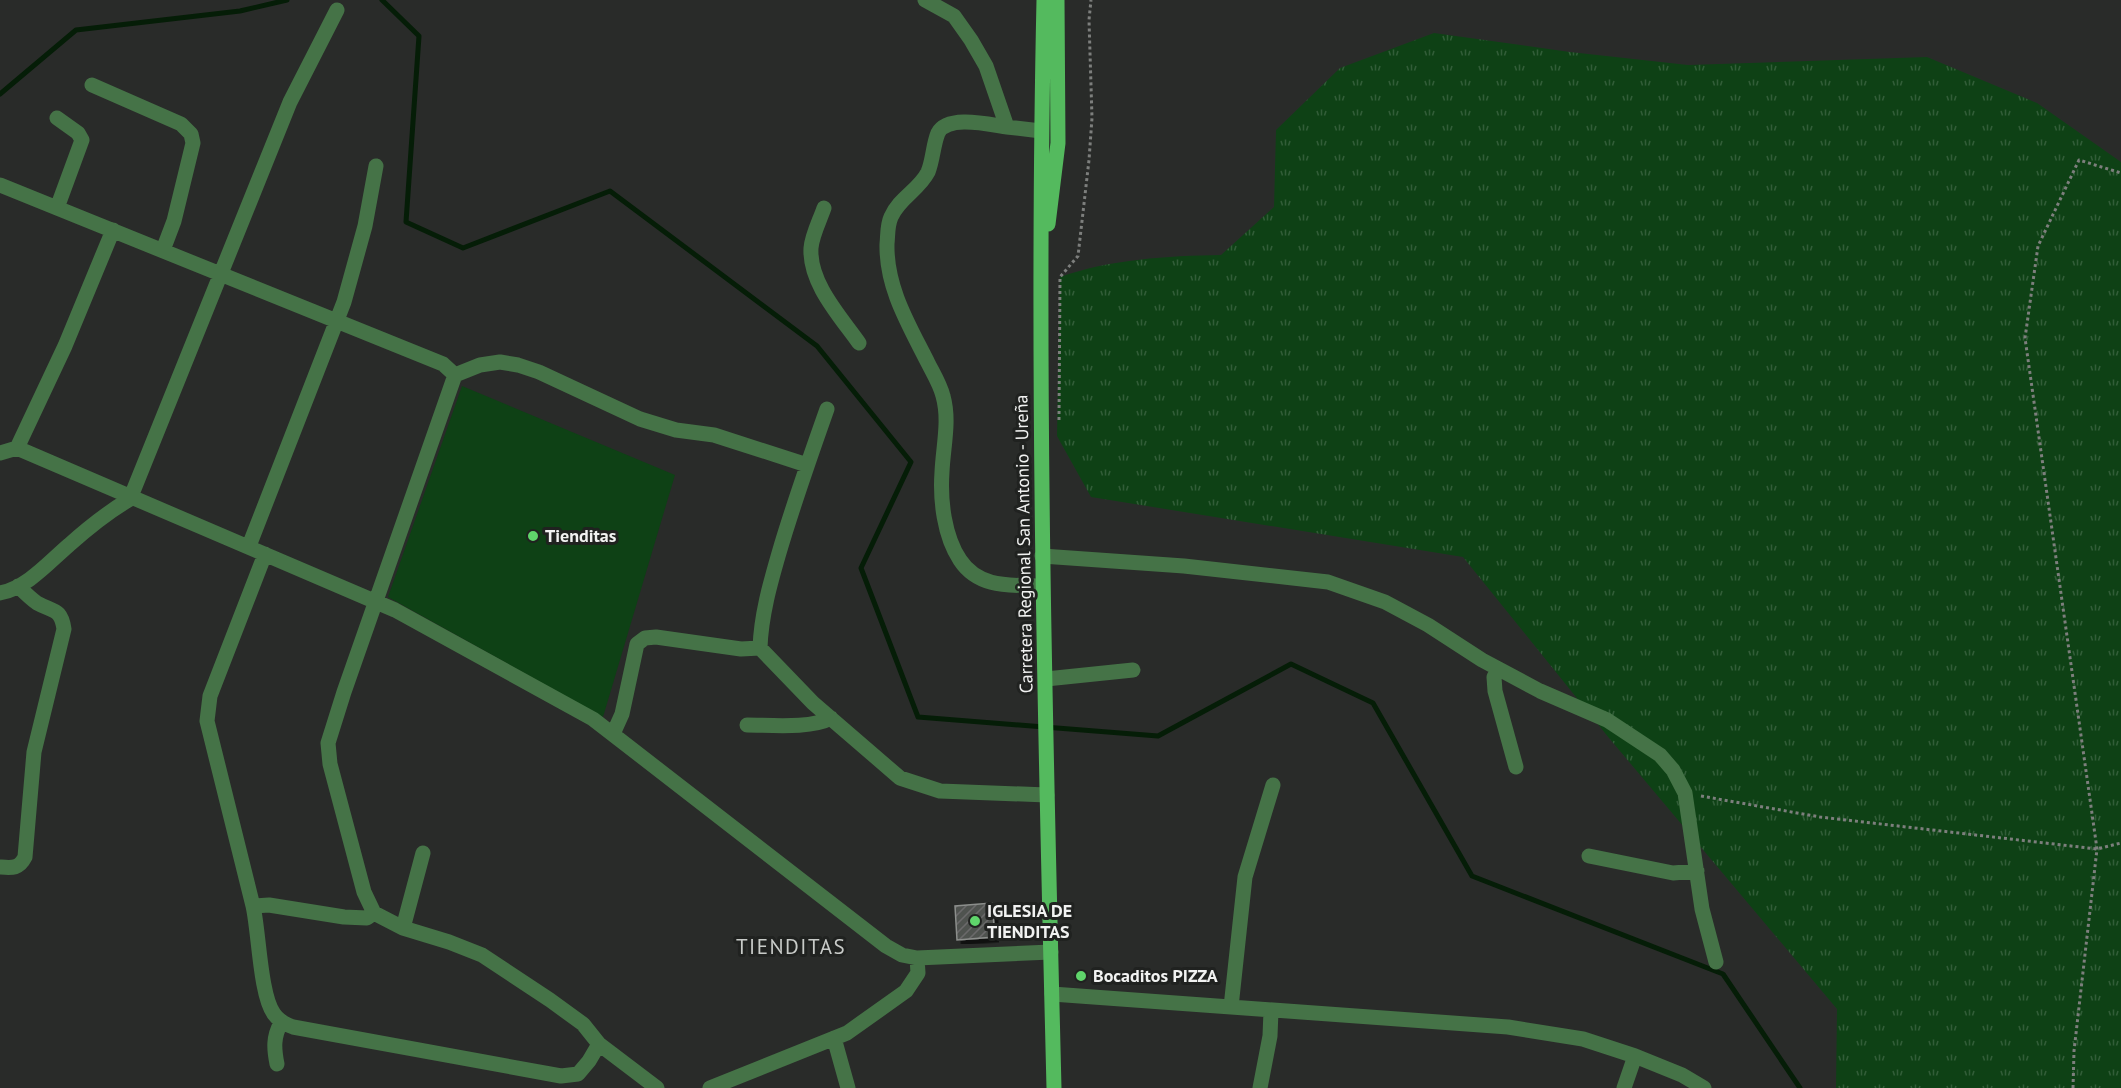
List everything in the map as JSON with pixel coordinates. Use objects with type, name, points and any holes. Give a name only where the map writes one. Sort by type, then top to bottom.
[{"type":"main road","name":"Carretera Regional San Antonio - Ureña","points":[[1044,0],[1040,243],[1042,586],[1054,1088]]},
{"type":"main road","points":[[1040,243],[1049,221],[1058,143],[1057,0]]},
{"type":"street","points":[[925,0],[954,16],[971,40],[986,66],[1007,127]]},
{"type":"street","points":[[0,592],[18,586],[89,528],[130,499],[290,102],[337,10]]},
{"type":"street","points":[[92,85],[181,124],[191,134],[193,143],[174,220],[163,250]]},
{"type":"street","points":[[57,118],[78,133],[82,140],[57,208]]},
{"type":"street","points":[[1041,131],[974,122],[952,123],[939,132],[923,180],[902,200],[890,218],[886,264],[896,300],[943,395],[947,422],[942,473],[942,507],[950,540],[959,559],[969,572],[992,584],[1042,586]]},
{"type":"street","points":[[249,546],[344,302],[365,226],[376,166]]},
{"type":"street","points":[[0,185],[443,364],[455,375]]},
{"type":"street","points":[[824,208],[811,248],[813,269],[822,289],[859,343]]},
{"type":"street","points":[[17,448],[65,346],[113,230]]},
{"type":"street","points":[[657,1088],[598,1044],[583,1024],[482,956],[449,942],[403,928],[374,913],[364,892],[330,764],[328,743],[455,375],[480,365],[500,362],[518,365],[540,372],[640,419],[676,430],[714,435],[807,465]]},
{"type":"street","points":[[827,409],[789,518],[769,587],[760,648],[813,703],[890,770],[911,783],[940,791],[1047,795]]},
{"type":"street","points":[[0,453],[17,448],[376,601],[592,719],[886,946],[902,955],[917,958],[1051,952]]},
{"type":"street","points":[[265,554],[210,696],[207,721],[258,928],[263,982],[272,1012],[281,1023],[293,1027],[561,1076],[578,1074],[589,1061],[598,1044]]},
{"type":"street","points":[[1042,556],[1184,566],[1328,582],[1385,602],[1428,625],[1498,669],[1540,691],[1606,720],[1631,735],[1667,762],[1685,793],[1702,909],[1716,962]]},
{"type":"street","points":[[0,867],[14,868],[26,857],[34,752],[64,629],[63,618],[57,611],[38,603],[18,586]]},
{"type":"street","points":[[613,734],[622,714],[637,644],[645,638],[672,638],[741,649],[760,648]]},
{"type":"street","points":[[1046,679],[1133,669]]},
{"type":"street","points":[[1498,669],[1494,678],[1496,691],[1516,767]]},
{"type":"street","points":[[747,725],[801,724],[831,718]]},
{"type":"street","points":[[1231,1007],[1245,877],[1273,785]]},
{"type":"street","points":[[403,928],[423,854]]},
{"type":"street","points":[[1589,856],[1673,873],[1697,872]]},
{"type":"street","points":[[253,906],[268,905],[344,917],[367,918],[374,913]]},
{"type":"street","points":[[710,1088],[847,1033],[906,991],[918,973],[917,958]]},
{"type":"street","points":[[1052,994],[1508,1028],[1583,1039],[1682,1074],[1704,1088]]},
{"type":"street","points":[[1260,1088],[1270,1036],[1271,1011]]},
{"type":"street","points":[[277,1064],[274,1051],[275,1033],[281,1023]]},
{"type":"street","points":[[834,1038],[848,1088]]},
{"type":"street","points":[[1624,1088],[1635,1056]]},
{"type":"path","points":[[1059,429],[1060,277],[1078,256],[1089,160],[1092,118],[1089,20],[1091,0]]},
{"type":"path","points":[[2073,1088],[2074,1051],[2097,849],[2025,338],[2038,246],[2079,160],[2121,173]]},
{"type":"path","points":[[1685,793],[1820,817],[2097,849],[2121,843]]},
{"type":"green space","points":[[1434,33],[1570,52],[1688,65],[1927,57],[2037,103],[2121,162],[2121,1088],[1836,1088],[1837,1009],[1609,738],[1463,557],[1091,497],[1057,436],[1060,277],[1119,262],[1180,256],[1221,255],[1274,207],[1276,130],[1340,68]]},
{"type":"green space","name":"Tienditas","points":[[462,386],[675,475],[603,717],[388,597]]},
{"type":"building","name":"IGLESIA DE TIENDITAS","points":[[992,903],[995,937],[957,940],[955,906]]},
{"type":"waterway","points":[[0,94],[76,30],[240,11],[287,0]]},
{"type":"waterway","points":[[382,0],[419,36],[406,222],[463,248],[610,191],[817,346],[911,462],[861,568],[918,717],[1158,736],[1291,664],[1373,703],[1472,876],[1723,974],[1800,1088]]},
{"type":"place","name":"Tienditas","points":[[533,536]]},
{"type":"place","name":"IGLESIA DE TIENDITAS","points":[[975,921]]},
{"type":"place","name":"Bocaditos PIZZA","points":[[1081,976]]},
{"type":"district","name":"TIENDITAS","points":[[791,947]]}]
